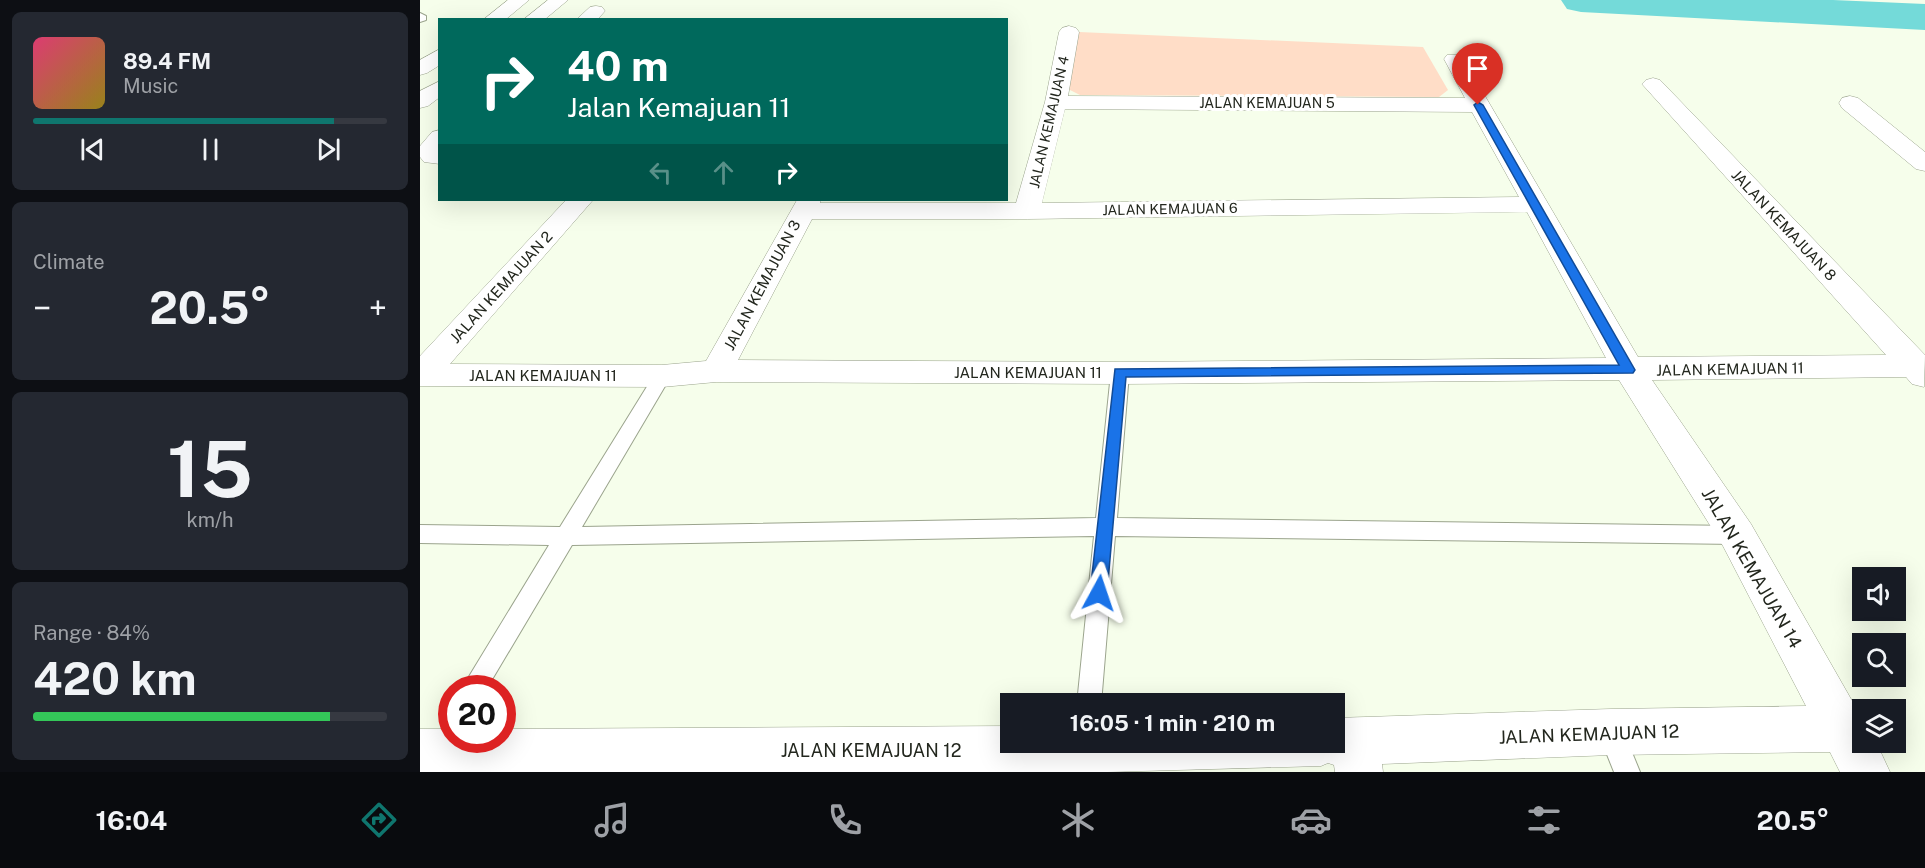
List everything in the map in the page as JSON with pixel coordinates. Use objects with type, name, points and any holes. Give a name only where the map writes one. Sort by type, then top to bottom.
[{"type":"street","points":[[495,18],[515,4]]},
{"type":"street","name":"JALAN KEMAJUAN 4","points":[[1027,211],[1056,102],[1069,32]]},
{"type":"street","points":[[420,69],[438,57]]},
{"type":"street","name":"JALAN KEMAJUAN 14","points":[[1454,60],[1629,370],[1737,535],[1866,772]]},
{"type":"street","name":"JALAN KEMAJUAN 8","points":[[1653,84],[1921,370]]},
{"type":"street","points":[[420,101],[438,88]]},
{"type":"street","name":"JALAN KEMAJUAN 5","points":[[1056,102],[1478,105]]},
{"type":"street","points":[[1850,102],[1925,164]]},
{"type":"street","points":[[438,139],[428,151],[432,157],[438,158]]},
{"type":"street","name":"JALAN KEMAJUAN 2","points":[[421,375],[579,201]]},
{"type":"street","name":"JALAN KEMAJUAN 6","points":[[806,205],[1027,211],[1536,204]]},
{"type":"street","name":"JALAN KEMAJUAN 3","points":[[716,371],[806,205]]},
{"type":"street","name":"JALAN KEMAJUAN 11","points":[[421,375],[662,376],[716,371],[1120,373],[1921,370]]},
{"type":"street","name":"JALAN KEMAJUAN 12","points":[[1345,750],[1619,752],[1842,729]]},
{"type":"street","name":"JALAN KEMAJUAN 12","points":[[516,751],[1000,747]]},
{"type":"lane","points":[[1090,693],[1120,373]]},
{"type":"lane","points":[[482,675],[662,376]]},
{"type":"lane","points":[[420,534],[566,536],[1105,527],[1737,535]]},
{"type":"shaded area","points":[[1079,32],[1423,47],[1448,90],[1439,97],[1080,95],[1068,89]]},
{"type":"waterway","points":[[1581,0],[1925,17]]},
{"type":"route","points":[[1099,593],[1120,373],[1629,370],[1478,105]]}]
